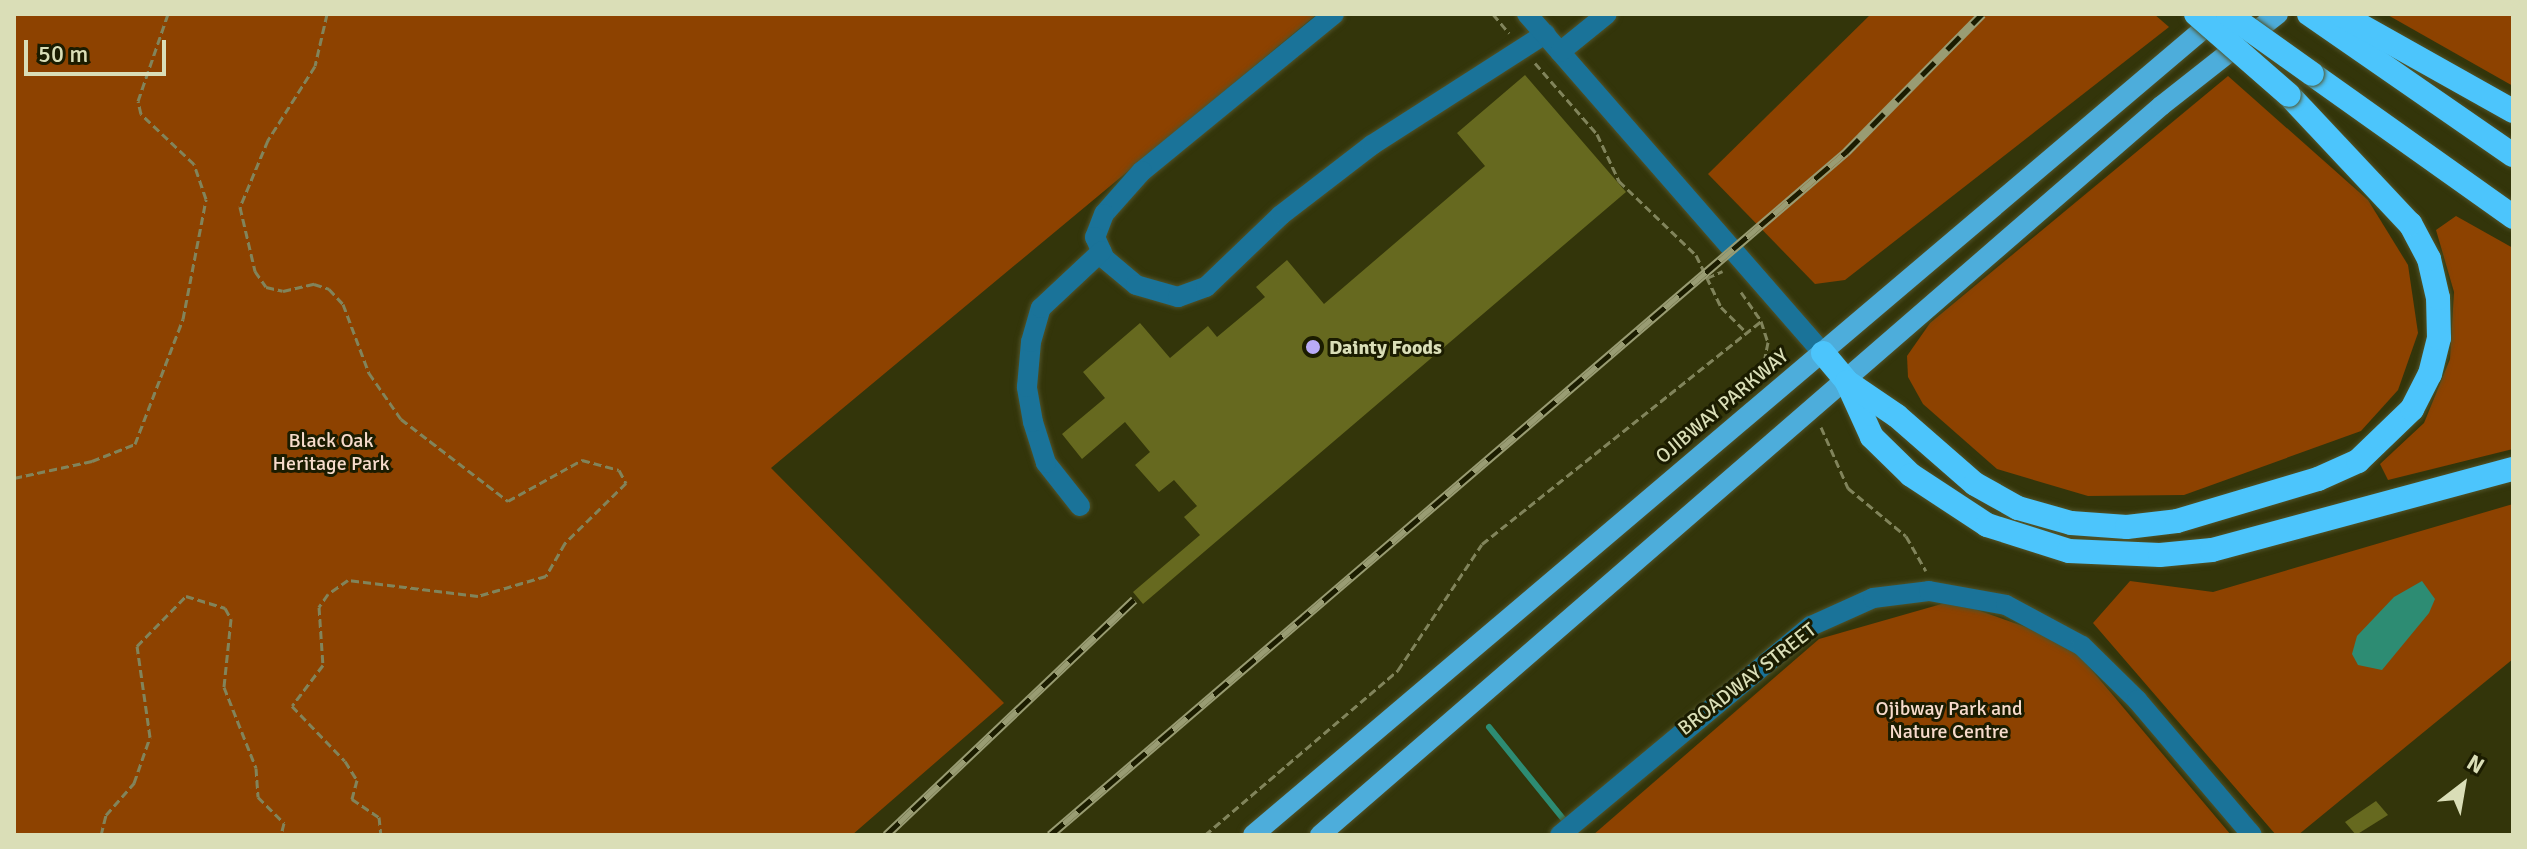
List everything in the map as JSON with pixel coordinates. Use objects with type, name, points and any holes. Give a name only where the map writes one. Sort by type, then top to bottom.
[{"type":"highway","points":[[1847,382],[1897,416],[1975,484],[2018,508],[2071,523],[2127,527],[2177,521],[2318,479],[2358,461],[2404,419],[2430,374],[2439,338],[2438,298],[2429,259],[2410,224],[2289,95],[2196,14]]},
{"type":"highway","points":[[2225,14],[2513,217]]},
{"type":"highway","points":[[2309,14],[2513,111]]},
{"type":"highway","points":[[2340,14],[2355,37],[2513,155]]},
{"type":"highway","points":[[1823,353],[1847,382],[1872,437],[1950,505],[2025,540],[2069,551],[2160,555],[2238,545],[2513,469]]},
{"type":"main road","name":"OJIBWAY PARKWAY","points":[[1253,835],[2225,14]]},
{"type":"main road","points":[[1320,835],[1847,382],[2161,106],[2278,14]]},
{"type":"street","points":[[1334,14],[1142,171],[1104,214],[1095,237],[1102,251],[1136,285],[1178,297],[1206,287],[1281,215],[1372,145],[1545,34]]},
{"type":"street","points":[[1527,14],[1823,353]]},
{"type":"street","points":[[1560,52],[1607,14]]},
{"type":"street","points":[[1080,506],[1041,449],[1027,387],[1031,342],[1041,308],[1102,251]]},
{"type":"street","name":"BROADWAY STREET","points":[[1560,835],[1811,626],[1873,598],[1929,591],[2006,605],[2082,646],[2137,700],[2252,835]]},
{"type":"path","points":[[14,478],[92,461],[135,444],[183,319],[206,199],[194,164],[141,114],[138,101],[168,14]]},
{"type":"path","points":[[327,14],[315,66],[268,140],[240,207],[255,271],[266,287],[283,291],[314,284],[329,289],[343,304],[369,373],[401,419],[508,501],[582,460],[619,470],[626,483],[565,543],[546,576],[478,596],[348,580],[328,594],[319,607],[323,665],[292,706],[345,761],[357,780],[352,799],[379,817],[381,835]]},
{"type":"path","points":[[1493,14],[1597,134],[1619,181],[1658,225],[1689,247],[1729,318],[1744,330]]},
{"type":"path","points":[[1500,22],[1510,14]]},
{"type":"path","points":[[1707,278],[1724,271],[1761,321]]},
{"type":"path","points":[[101,835],[106,815],[134,783],[150,737],[137,646],[186,596],[225,608],[231,619],[224,687],[256,768],[258,797],[284,823],[281,835]]},
{"type":"green space","name":"Black Oak Heritage Park","points":[[14,14],[1317,14],[771,468],[1004,703],[852,835],[14,835]]},
{"type":"green space","points":[[1871,14],[2154,14],[2169,27],[1845,280],[1815,284],[1708,174]]},
{"type":"green space","points":[[2386,14],[2513,14],[2513,86]]},
{"type":"green space","points":[[2228,76],[2368,200],[2408,265],[2418,333],[2398,390],[2361,431],[2184,495],[2088,496],[1997,469],[1923,404],[1908,377],[1907,356],[1930,323]]},
{"type":"green space","points":[[2456,216],[2513,248],[2513,449],[2388,480],[2380,464],[2424,423],[2450,359],[2454,292],[2436,230]]},
{"type":"green space","points":[[2513,504],[2513,659],[2298,835],[2276,835],[2093,623],[2130,581],[2213,592]]},
{"type":"green space","name":"Ojibway Park and Nature Centre","points":[[1952,601],[2068,642],[2231,835],[1593,835],[1819,639]]},
{"type":"water","points":[[2422,581],[2435,599],[2429,613],[2382,670],[2358,665],[2352,654],[2357,636],[2394,597]]},
{"type":"building","name":"Dainty Foods","points":[[1525,75],[1626,192],[1143,604],[1133,592],[1200,535],[1184,517],[1197,506],[1174,480],[1159,492],[1135,465],[1150,452],[1125,422],[1082,459],[1062,434],[1105,398],[1083,372],[1140,323],[1170,358],[1208,326],[1217,337],[1265,297],[1256,287],[1287,260],[1324,304],[1485,166],[1457,133]]},
{"type":"building","points":[[2376,801],[2388,815],[2356,835],[2345,822]]},
{"type":"waterway","points":[[1489,727],[1576,835]]},
{"type":"railway","points":[[1050,835],[1846,152],[1982,14]]},
{"type":"railway","points":[[886,835],[1134,600]]},
{"type":"place","name":"Dainty Foods","points":[[1313,347]]}]
